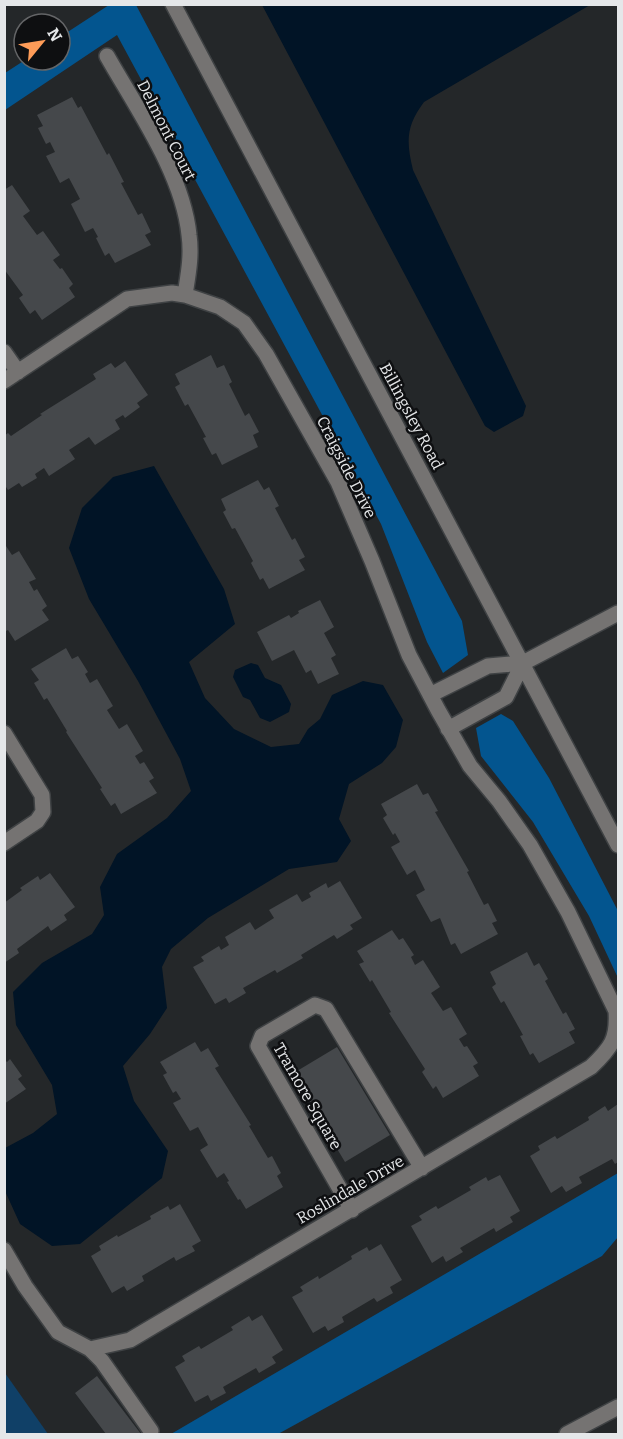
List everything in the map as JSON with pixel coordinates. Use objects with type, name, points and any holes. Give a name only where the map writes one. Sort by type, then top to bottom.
[{"type":"street","name":"Billingsley Road","points":[[173,4],[618,845]]},
{"type":"street","name":"Delmont Court","points":[[107,56],[168,165],[179,193],[189,234],[190,259],[185,295]]},
{"type":"street","name":"Craigside Drive","points":[[4,381],[128,298],[172,293],[185,295],[219,307],[244,322],[266,354],[338,482],[409,656],[448,729],[470,766],[499,801],[530,845],[568,912],[616,1011],[615,1038]]},
{"type":"street","points":[[4,352],[18,372]]},
{"type":"street","points":[[430,695],[488,666],[523,663],[618,613]]},
{"type":"street","points":[[448,729],[506,697],[523,663]]},
{"type":"street","points":[[4,733],[42,795],[43,812],[38,821],[4,843]]},
{"type":"street","name":"Tramore Square","points":[[352,1210],[258,1046],[262,1036],[315,1005],[326,1009],[422,1167]]},
{"type":"street","name":"Roslindale Drive","points":[[90,1349],[130,1340],[352,1210],[591,1067],[605,1054],[615,1038]]},
{"type":"street","points":[[4,1250],[25,1286],[58,1332],[90,1349],[102,1361],[151,1431]]},
{"type":"street","points":[[567,1434],[618,1407]]},
{"type":"shaded area","points":[[109,5],[136,5],[462,621],[468,655],[443,673],[427,642],[381,524],[117,35],[72,65],[72,29]]},
{"type":"shaded area","points":[[262,5],[590,5],[424,102],[414,119],[409,134],[409,151],[413,170],[526,406],[523,416],[494,432],[485,426]]},
{"type":"shaded area","points":[[12,68],[12,72],[62,72],[5,110],[5,73]]},
{"type":"shaded area","points":[[154,466],[224,589],[235,624],[189,662],[205,698],[234,729],[271,747],[299,744],[308,729],[320,719],[332,695],[363,681],[383,685],[403,720],[396,747],[382,763],[349,784],[339,819],[351,841],[337,862],[289,869],[208,918],[171,949],[162,967],[167,1008],[150,1034],[123,1066],[134,1101],[168,1151],[162,1178],[80,1244],[52,1246],[20,1224],[5,1191],[5,1148],[33,1133],[57,1114],[52,1085],[16,1025],[13,992],[42,963],[92,934],[104,915],[100,887],[117,854],[167,818],[191,791],[180,759],[138,681],[89,599],[69,548],[82,508],[113,477]]},
{"type":"shaded area","points":[[251,663],[258,665],[265,678],[281,685],[291,704],[289,712],[270,722],[260,718],[250,700],[243,697],[233,677],[235,670]]},
{"type":"shaded area","points":[[501,714],[513,721],[549,778],[618,911],[618,978],[589,916],[533,822],[481,756],[476,728]]},
{"type":"shaded area","points":[[618,1173],[618,1237],[602,1256],[278,1434],[171,1434]]},
{"type":"shaded area","points":[[5,1373],[48,1434],[5,1434]]},
{"type":"building","points":[[72,97],[78,108],[81,106],[107,155],[109,153],[124,182],[121,183],[138,215],[142,213],[151,232],[145,235],[151,245],[115,263],[109,253],[105,256],[93,228],[85,232],[71,204],[80,199],[69,178],[60,183],[46,156],[55,152],[50,142],[46,144],[38,128],[43,126],[37,115]]},
{"type":"building","points":[[12,185],[30,211],[23,216],[37,235],[43,231],[60,255],[53,260],[73,284],[69,288],[75,297],[42,320],[35,310],[30,314],[19,298],[23,295],[4,269],[4,190]]},
{"type":"building","points":[[211,355],[217,368],[224,365],[232,382],[229,384],[245,416],[249,413],[259,432],[253,435],[258,447],[222,465],[216,453],[212,455],[203,438],[206,437],[188,404],[185,406],[175,387],[180,384],[175,374]]},
{"type":"building","points":[[125,361],[148,395],[137,403],[140,407],[125,418],[123,415],[115,420],[120,429],[95,445],[89,437],[69,450],[75,459],[49,476],[44,468],[35,474],[37,478],[22,487],[19,483],[8,490],[4,484],[4,436],[8,433],[11,436],[42,415],[40,414],[96,379],[93,374],[111,363],[115,368]]},
{"type":"building","points":[[258,480],[264,490],[269,487],[279,506],[275,508],[292,540],[295,538],[305,557],[299,560],[305,570],[269,589],[263,578],[260,580],[251,563],[253,561],[235,528],[232,529],[223,512],[226,510],[221,499]]},
{"type":"building","points":[[4,543],[12,555],[19,551],[36,579],[29,582],[34,591],[37,589],[47,606],[42,610],[49,620],[15,641],[8,630],[4,632]]},
{"type":"building","points":[[320,600],[334,627],[324,633],[336,655],[331,658],[339,674],[318,684],[311,670],[306,673],[294,650],[272,661],[257,632],[289,615],[291,618],[299,613],[298,611]]},
{"type":"building","points":[[66,648],[72,659],[78,656],[88,672],[85,674],[90,683],[97,679],[113,706],[107,710],[119,729],[127,724],[143,751],[135,756],[140,764],[144,762],[154,778],[149,781],[157,793],[121,814],[115,803],[111,806],[47,698],[44,700],[34,683],[39,680],[31,669]]},
{"type":"building","points":[[417,784],[423,795],[428,793],[438,811],[435,812],[469,871],[467,872],[484,905],[488,903],[497,921],[492,923],[498,934],[461,954],[455,943],[451,945],[440,918],[431,922],[416,895],[425,890],[415,870],[407,875],[391,847],[400,842],[383,818],[387,815],[381,804]]},
{"type":"building","points":[[50,873],[75,907],[64,915],[67,920],[51,931],[48,926],[17,949],[19,953],[4,963],[4,903],[38,876],[40,880]]},
{"type":"building","points":[[340,881],[362,918],[350,925],[353,929],[337,939],[334,935],[301,955],[303,958],[243,988],[246,993],[229,1003],[226,998],[215,1004],[193,967],[204,961],[201,957],[219,946],[221,950],[229,945],[225,937],[250,922],[255,930],[274,918],[269,910],[297,894],[302,902],[311,897],[309,893],[326,883],[328,888]]},
{"type":"building","points":[[392,930],[399,940],[403,938],[414,955],[411,957],[415,965],[423,960],[440,987],[431,993],[443,1011],[451,1007],[467,1034],[459,1039],[464,1047],[467,1046],[478,1063],[473,1066],[479,1076],[443,1098],[436,1086],[433,1089],[422,1072],[425,1069],[389,1013],[391,1012],[372,980],[370,982],[359,964],[364,962],[357,951]]},
{"type":"building","points":[[527,952],[534,966],[539,963],[548,979],[545,981],[563,1014],[566,1012],[575,1029],[569,1032],[575,1043],[539,1063],[533,1053],[530,1055],[520,1036],[523,1035],[504,1001],[501,1003],[492,987],[496,984],[490,972]]},
{"type":"building","points":[[195,1042],[201,1052],[208,1048],[219,1066],[215,1068],[251,1125],[249,1126],[268,1158],[272,1156],[281,1173],[277,1176],[283,1187],[246,1209],[227,1182],[229,1181],[224,1173],[217,1178],[200,1150],[208,1145],[198,1127],[190,1131],[173,1103],[181,1099],[176,1091],[173,1093],[163,1075],[167,1073],[160,1062]]},
{"type":"building","points":[[337,1047],[390,1135],[345,1162],[292,1074]]},
{"type":"building","points":[[4,1059],[7,1062],[10,1059],[22,1076],[18,1079],[26,1089],[4,1104]]},
{"type":"building","points":[[618,1104],[618,1162],[615,1164],[612,1159],[579,1177],[582,1183],[566,1192],[562,1186],[551,1193],[530,1156],[540,1150],[538,1146],[555,1136],[557,1139],[589,1120],[588,1117],[605,1106],[608,1111]]},
{"type":"building","points":[[500,1175],[520,1211],[510,1217],[513,1222],[496,1232],[494,1228],[460,1248],[463,1252],[446,1262],[443,1256],[432,1263],[411,1226],[422,1220],[419,1216],[436,1206],[438,1209],[471,1190],[469,1187],[486,1177],[488,1181]]},
{"type":"building","points":[[180,1204],[201,1241],[192,1246],[195,1251],[176,1261],[174,1257],[142,1276],[144,1281],[127,1291],[124,1286],[112,1293],[91,1256],[101,1250],[99,1246],[117,1235],[118,1237],[151,1219],[150,1216],[168,1206],[170,1210]]},
{"type":"building","points":[[381,1244],[402,1280],[390,1287],[393,1293],[377,1302],[374,1298],[342,1317],[344,1322],[328,1331],[325,1326],[313,1333],[292,1297],[303,1291],[300,1287],[318,1276],[319,1279],[352,1259],[351,1256],[367,1247],[369,1251]]},
{"type":"building","points":[[262,1315],[283,1350],[272,1357],[276,1363],[259,1373],[256,1368],[223,1387],[226,1393],[211,1401],[208,1395],[195,1402],[175,1367],[185,1361],[182,1356],[199,1346],[201,1349],[233,1330],[231,1327],[249,1316],[252,1321]]},
{"type":"building","points":[[97,1376],[141,1434],[106,1434],[75,1393]]}]
